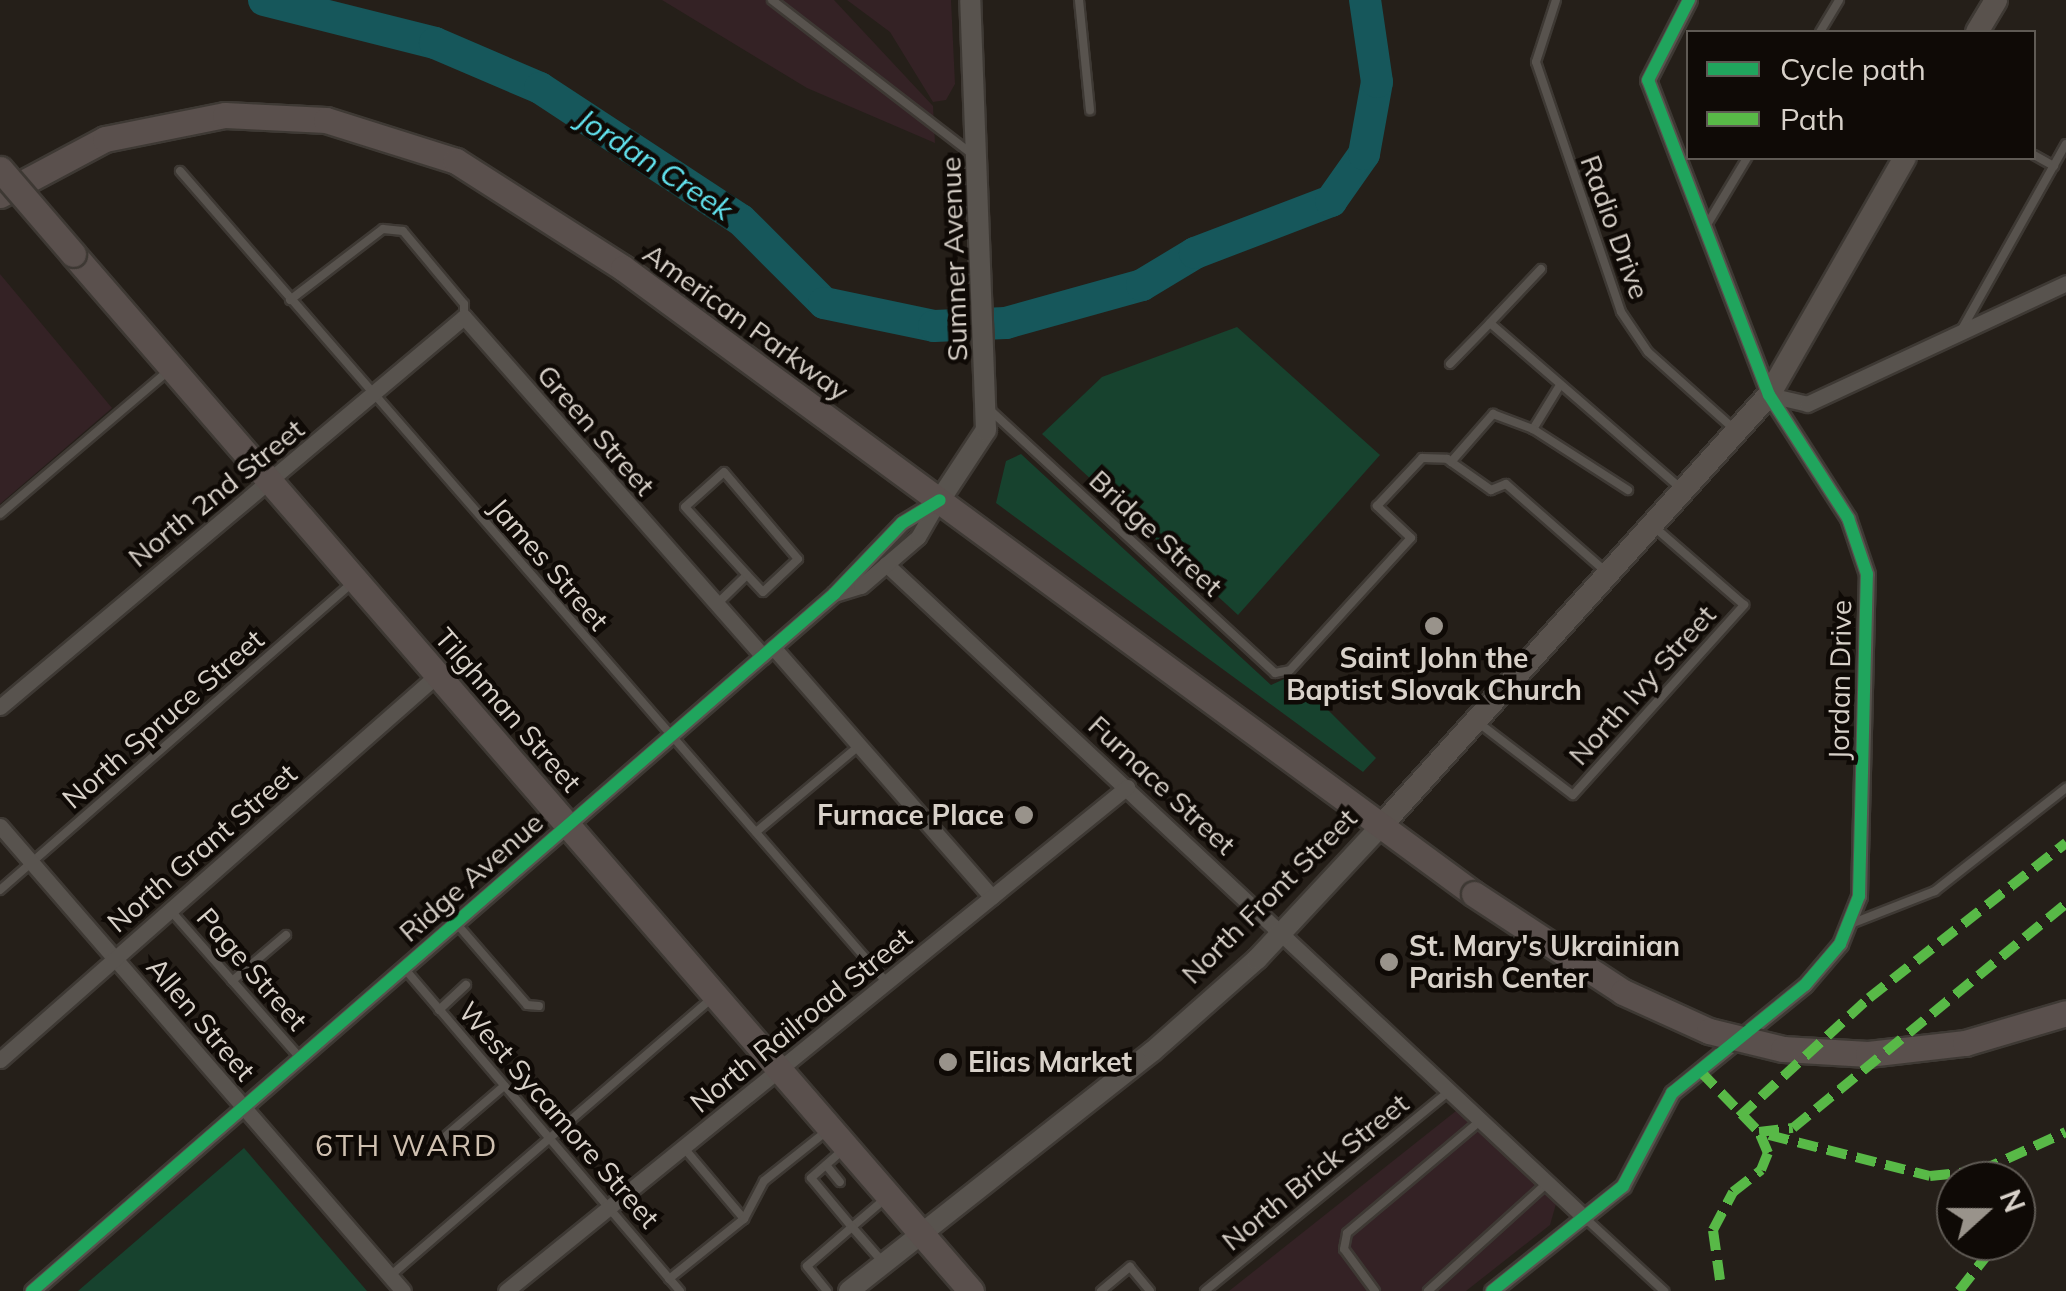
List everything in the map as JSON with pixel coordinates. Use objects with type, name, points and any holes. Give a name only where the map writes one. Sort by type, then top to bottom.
[{"type":"main road","points":[[1978,30],[1996,0]]},
{"type":"main road","name":"American Parkway","points":[[0,196],[105,139],[174,120],[276,115],[392,136],[524,199],[1474,894],[1623,992],[1709,1031],[1783,1049],[1868,1054],[1965,1043],[2066,1014]]},
{"type":"main road","name":"North Front Street","points":[[1381,826],[1769,395],[1904,160]]},
{"type":"main road","name":"Tilghman Street","points":[[0,169],[965,1284]]},
{"type":"street","name":"Sumner Avenue","points":[[940,500],[982,446],[987,408],[970,0]]},
{"type":"street","name":"Jordan Drive","points":[[1688,1],[1648,80],[1769,395],[1848,518],[1868,574],[1853,922]]},
{"type":"street","points":[[1769,395],[1807,404],[2066,282]]},
{"type":"street","name":"North 2nd Street","points":[[0,707],[464,318]]},
{"type":"street","name":"Green Street","points":[[464,318],[717,605],[859,746],[992,897]]},
{"type":"street","name":"Ridge Avenue","points":[[834,594],[886,564],[940,500]]},
{"type":"street","name":"Ridge Avenue","points":[[32,1291],[834,594],[902,523],[940,500]]},
{"type":"street","name":"Furnace Street","points":[[886,564],[1453,1088],[1585,1218]]},
{"type":"street","name":"North Grant Street","points":[[0,1060],[438,675]]},
{"type":"street","name":"North Railroad Street","points":[[506,1291],[1126,787]]},
{"type":"street","name":"Allen Street","points":[[0,826],[403,1291]]},
{"type":"street","name":"North Front Street","points":[[848,1291],[1152,1051],[1284,932],[1381,826]]},
{"type":"street","points":[[1492,1291],[1585,1218],[1642,1163],[1673,1092],[1805,986],[1853,922]]},
{"type":"lane","points":[[772,0],[979,158]]},
{"type":"lane","points":[[1079,0],[1090,110]]},
{"type":"lane","name":"Radio Drive","points":[[1556,0],[1536,62],[1621,312],[1648,352],[1737,432]]},
{"type":"lane","points":[[1823,30],[1838,0]]},
{"type":"lane","points":[[1960,333],[2066,144]]},
{"type":"lane","points":[[2036,155],[2054,166]]},
{"type":"lane","points":[[1705,228],[1745,160]]},
{"type":"lane","name":"James Street","points":[[180,171],[886,983]]},
{"type":"lane","name":"Green Street","points":[[290,300],[384,229],[403,231],[464,304],[464,318]]},
{"type":"lane","points":[[1450,364],[1541,269]]},
{"type":"lane","points":[[1490,323],[1684,492]]},
{"type":"lane","points":[[0,514],[171,369]]},
{"type":"lane","points":[[1533,430],[1560,385]]},
{"type":"lane","name":"Bridge Street","points":[[987,408],[1266,667],[1282,674],[1411,538],[1377,506],[1422,458],[1450,462]]},
{"type":"lane","points":[[1609,574],[1506,484],[1491,490],[1450,462],[1493,414],[1533,430],[1628,490]]},
{"type":"lane","points":[[724,472],[798,559],[763,592],[747,575],[685,506],[724,472]]},
{"type":"lane","name":"North Ivy Street","points":[[1476,722],[1573,796],[1744,606],[1654,526]]},
{"type":"lane","points":[[717,605],[747,575]]},
{"type":"lane","name":"North Spruce Street","points":[[0,890],[355,580]]},
{"type":"lane","points":[[756,832],[859,746]]},
{"type":"lane","points":[[1853,922],[1935,891],[2066,788]]},
{"type":"lane","name":"Page Street","points":[[170,910],[300,1058]]},
{"type":"lane","points":[[456,923],[528,1005],[539,1006]]},
{"type":"lane","points":[[232,981],[286,935]]},
{"type":"lane","name":"West Sycamore Street","points":[[404,968],[673,1287]]},
{"type":"lane","points":[[439,1010],[466,986]]},
{"type":"lane","points":[[390,1276],[715,996]]},
{"type":"lane","points":[[433,1148],[504,1086]]},
{"type":"lane","name":"North Brick Street","points":[[1205,1291],[1453,1088]]},
{"type":"lane","points":[[1375,1291],[1344,1249],[1348,1233],[1483,1118]]},
{"type":"lane","points":[[839,1137],[826,1165],[812,1178],[883,1262]]},
{"type":"lane","points":[[673,1287],[744,1219],[764,1181],[839,1137]]},
{"type":"lane","points":[[684,1148],[744,1219]]},
{"type":"lane","points":[[826,1165],[840,1182]]},
{"type":"lane","points":[[1428,1291],[1549,1182]]},
{"type":"lane","points":[[827,1291],[807,1266],[890,1195]]},
{"type":"lane","points":[[860,1205],[867,1214]]},
{"type":"lane","name":"Furnace Street","points":[[1585,1218],[1664,1291]]},
{"type":"lane","points":[[1101,1291],[1130,1266],[1150,1291]]},
{"type":"shaded area","points":[[662,0],[834,0],[933,106],[935,143],[807,88]]},
{"type":"shaded area","points":[[847,0],[951,0],[955,84],[946,100],[933,102],[890,32]]},
{"type":"shaded area","points":[[0,274],[112,408],[0,504]]},
{"type":"shaded area","points":[[1461,1107],[1556,1204],[1550,1225],[1466,1291],[1229,1291]]},
{"type":"green space","points":[[1237,327],[1380,455],[1238,615],[1042,434],[1102,377]]},
{"type":"green space","points":[[1021,454],[1271,685],[1293,675],[1376,758],[1363,772],[996,503],[1006,461]]},
{"type":"green space","points":[[244,1148],[367,1291],[78,1291]]},
{"type":"waterway","name":"Jordan Creek","points":[[264,0],[435,43],[540,88],[741,220],[824,303],[934,326],[1006,323],[1142,285],[1195,253],[1331,201],[1364,154],[1377,82],[1365,0]]},
{"type":"marked path","points":[[1739,1117],[1869,998],[2066,843]]},
{"type":"marked path","points":[[1700,1071],[1759,1132],[1793,1128],[2066,904]]},
{"type":"marked path","points":[[1720,1280],[1713,1230],[1733,1192],[1761,1170],[1768,1153],[1759,1132]]},
{"type":"marked path","points":[[2002,1161],[2066,1132]]},
{"type":"marked path","points":[[1769,1135],[1936,1175]]},
{"type":"marked path","points":[[1959,1291],[1982,1261]]},
{"type":"cycle path","points":[[1492,1291],[1623,1186],[1672,1093],[1805,985],[1840,944],[1859,896],[1867,574],[1848,518],[1769,395],[1648,80],[1689,0]]},
{"type":"cycle path","points":[[32,1291],[834,594],[902,523],[940,500]]},
{"type":"place","name":"Saint John the Baptist Slovak Church","points":[[1434,626]]},
{"type":"place","name":"Furnace Place","points":[[1024,815]]},
{"type":"place","name":"St. Mary's Ukrainian Parish Center","points":[[1389,962]]},
{"type":"place","name":"Elias Market","points":[[948,1062]]},
{"type":"district","name":"6TH WARD","points":[[407,1145]]}]
